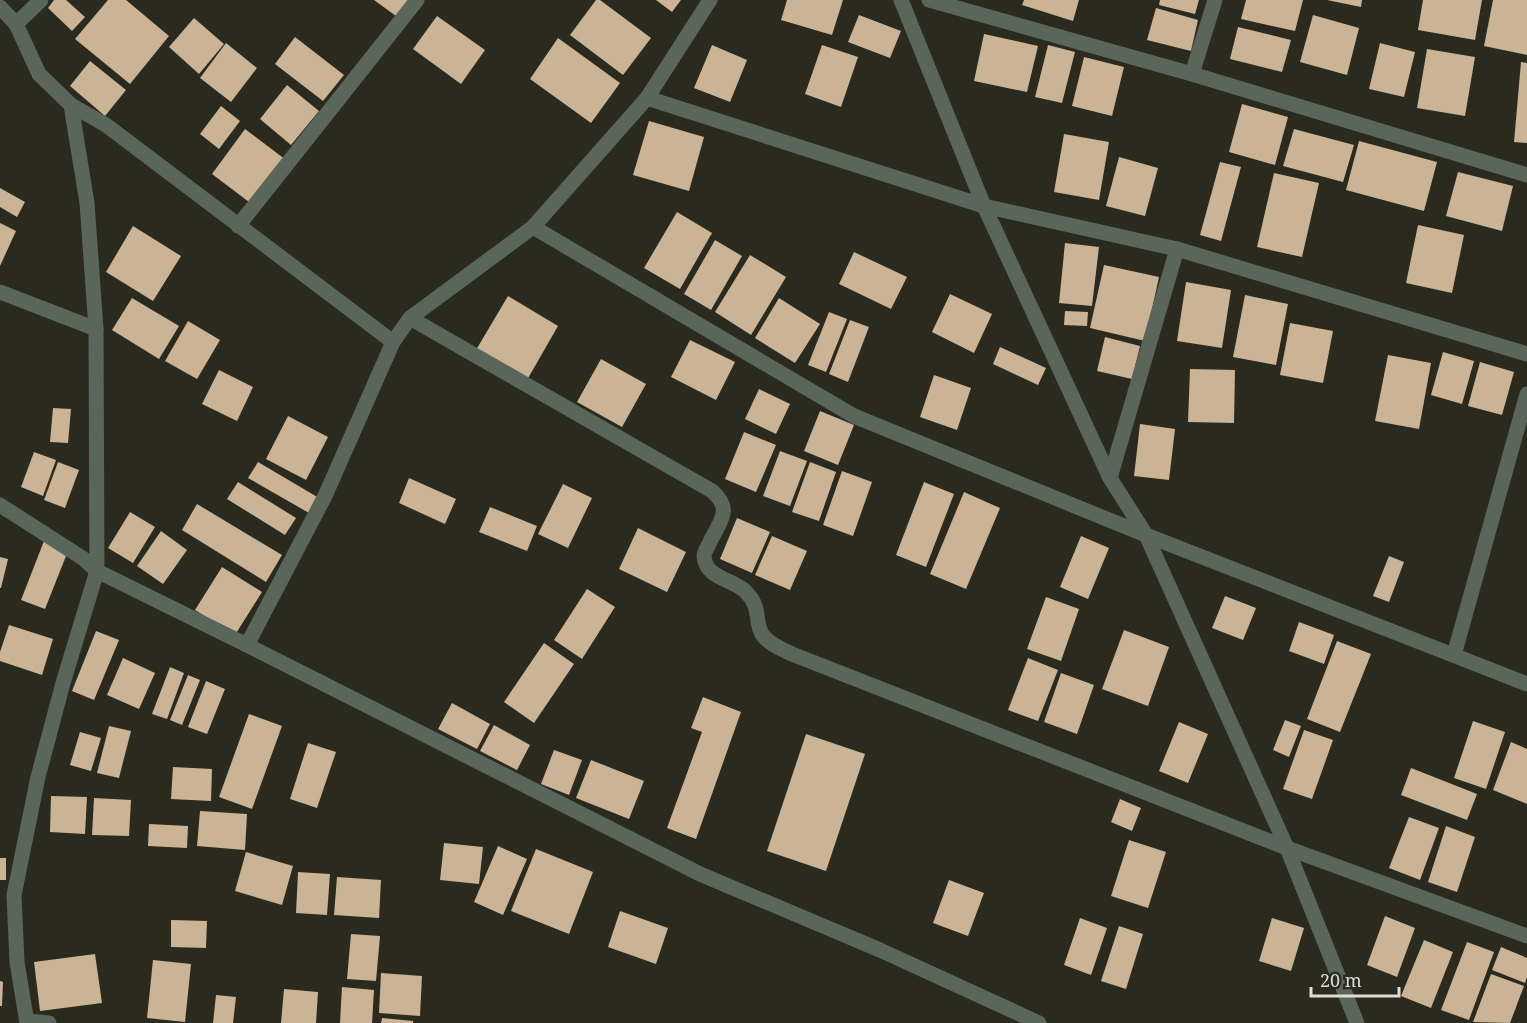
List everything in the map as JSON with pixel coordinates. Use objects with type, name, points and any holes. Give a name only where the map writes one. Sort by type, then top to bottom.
[{"type":"street","points":[[16,24],[41,0]]},
{"type":"street","points":[[238,226],[417,0]]},
{"type":"street","points":[[248,645],[326,496],[393,342],[410,318],[533,227],[647,98],[710,0]]},
{"type":"street","points":[[901,0],[984,206],[1110,478],[1146,535],[1287,848],[1357,1023]]},
{"type":"street","points":[[929,0],[1192,74],[1527,175]]},
{"type":"street","points":[[1192,74],[1215,0]]},
{"type":"street","points":[[0,7],[16,24],[39,74],[71,105],[106,125],[393,342]]},
{"type":"street","points":[[647,98],[984,206],[1177,249],[1527,354]]},
{"type":"street","points":[[49,1023],[27,1022],[7,894],[63,683],[97,571],[96,329],[87,203],[71,105]]},
{"type":"street","points":[[533,227],[854,416],[1146,535],[1527,684]]},
{"type":"street","points":[[1110,478],[1177,249]]},
{"type":"street","points":[[0,292],[96,329]]},
{"type":"street","points":[[410,318],[712,491],[722,500],[725,512],[704,554],[706,564],[711,572],[745,591],[757,609],[761,633],[772,644],[815,663],[1287,848],[1527,936]]},
{"type":"street","points":[[1454,655],[1527,394]]},
{"type":"street","points":[[0,505],[84,559],[97,571],[700,874],[880,950],[1039,1023]]},
{"type":"building","points":[[54,0],[66,0],[85,17],[72,31],[48,8]]},
{"type":"building","points":[[108,0],[126,0],[169,36],[130,84],[75,39]]},
{"type":"building","points":[[374,0],[408,0],[396,16]]},
{"type":"building","points":[[596,0],[600,0],[651,38],[623,75],[570,35]]},
{"type":"building","points":[[656,0],[681,0],[672,12]]},
{"type":"building","points":[[787,0],[843,0],[832,35],[781,20]]},
{"type":"building","points":[[1024,0],[1079,0],[1073,21],[1022,5]]},
{"type":"building","points":[[1160,0],[1199,0],[1195,14],[1159,5]]},
{"type":"building","points":[[1246,0],[1303,0],[1295,31],[1241,19]]},
{"type":"building","points":[[1327,0],[1362,0],[1361,7]]},
{"type":"building","points":[[1423,0],[1482,0],[1475,40],[1418,30]]},
{"type":"building","points":[[1493,0],[1527,0],[1527,55],[1484,46]]},
{"type":"building","points":[[1156,8],[1198,20],[1191,51],[1147,40]]},
{"type":"building","points":[[859,15],[901,31],[890,58],[848,42]]},
{"type":"building","points":[[1313,15],[1359,28],[1347,75],[1300,62]]},
{"type":"building","points":[[437,16],[485,50],[461,84],[413,49]]},
{"type":"building","points":[[194,18],[224,44],[199,74],[169,47]]},
{"type":"building","points":[[1238,27],[1291,40],[1282,72],[1230,59]]},
{"type":"building","points":[[984,34],[1038,46],[1027,92],[974,81]]},
{"type":"building","points":[[295,37],[344,75],[323,101],[275,64]]},
{"type":"building","points":[[558,38],[620,83],[591,123],[530,79]]},
{"type":"building","points":[[226,43],[257,68],[231,102],[200,78]]},
{"type":"building","points":[[1380,43],[1415,52],[1404,97],[1369,89]]},
{"type":"building","points":[[712,45],[747,60],[730,102],[694,88]]},
{"type":"building","points":[[822,45],[858,57],[841,107],[805,94]]},
{"type":"building","points":[[1048,45],[1075,52],[1062,103],[1035,97]]},
{"type":"building","points":[[1427,49],[1475,57],[1465,116],[1417,108]]},
{"type":"building","points":[[1084,57],[1124,67],[1112,116],[1072,106]]},
{"type":"building","points":[[90,61],[126,90],[105,116],[70,86]]},
{"type":"building","points":[[1521,62],[1527,63],[1527,143],[1514,142]]},
{"type":"building","points":[[287,85],[319,111],[291,145],[260,119]]},
{"type":"building","points":[[1242,104],[1288,117],[1275,165],[1229,152]]},
{"type":"building","points":[[221,106],[240,121],[219,149],[200,134]]},
{"type":"building","points":[[649,121],[704,137],[689,191],[633,175]]},
{"type":"building","points":[[245,129],[286,160],[253,205],[212,174]]},
{"type":"building","points":[[1294,129],[1354,145],[1343,182],[1283,166]]},
{"type":"building","points":[[1064,134],[1109,142],[1099,200],[1054,192]]},
{"type":"building","points":[[1359,141],[1437,162],[1424,211],[1346,190]]},
{"type":"building","points":[[1119,157],[1158,168],[1145,216],[1106,206]]},
{"type":"building","points":[[1220,162],[1241,167],[1221,241],[1200,235]]},
{"type":"building","points":[[1458,172],[1513,186],[1502,231],[1446,216]]},
{"type":"building","points":[[1274,173],[1319,183],[1302,257],[1257,247]]},
{"type":"building","points":[[0,188],[25,202],[17,217],[0,207]]},
{"type":"building","points":[[677,212],[712,233],[680,289],[644,268]]},
{"type":"building","points":[[0,223],[16,231],[0,266]]},
{"type":"building","points":[[1418,225],[1464,235],[1452,293],[1406,283]]},
{"type":"building","points":[[133,226],[181,256],[153,301],[106,272]]},
{"type":"building","points":[[715,240],[742,256],[711,310],[684,294]]},
{"type":"building","points":[[1065,243],[1099,247],[1092,306],[1059,303]]},
{"type":"building","points":[[854,252],[907,277],[891,309],[839,284]]},
{"type":"building","points":[[750,255],[786,277],[751,335],[715,312]]},
{"type":"building","points":[[1104,265],[1159,277],[1145,341],[1090,328]]},
{"type":"building","points":[[1186,282],[1231,290],[1222,348],[1177,341]]},
{"type":"building","points":[[950,294],[992,314],[974,353],[932,332]]},
{"type":"building","points":[[1245,295],[1288,304],[1276,365],[1233,357]]},
{"type":"building","points":[[508,296],[558,326],[527,380],[476,350]]},
{"type":"building","points":[[132,298],[179,326],[159,359],[112,330]]},
{"type":"building","points":[[779,298],[820,324],[795,363],[755,338]]},
{"type":"building","points":[[1065,311],[1088,312],[1087,326],[1064,325]]},
{"type":"building","points":[[829,312],[847,319],[826,372],[808,365]]},
{"type":"building","points":[[850,320],[869,327],[848,382],[829,374]]},
{"type":"building","points":[[188,321],[220,340],[197,379],[165,361]]},
{"type":"building","points":[[1290,323],[1333,331],[1323,383],[1280,375]]},
{"type":"building","points":[[1105,337],[1140,346],[1132,379],[1097,371]]},
{"type":"building","points":[[690,340],[735,362],[716,400],[671,377]]},
{"type":"building","points":[[1000,347],[1046,368],[1038,385],[993,364]]},
{"type":"building","points":[[1443,352],[1474,361],[1462,404],[1431,395]]},
{"type":"building","points":[[1388,355],[1431,363],[1419,429],[1375,421]]},
{"type":"building","points":[[601,359],[646,384],[622,427],[577,402]]},
{"type":"building","points":[[1480,362],[1514,372],[1502,415],[1468,406]]},
{"type":"building","points":[[1190,369],[1235,370],[1234,423],[1188,422]]},
{"type":"building","points":[[219,370],[253,387],[237,421],[202,404]]},
{"type":"building","points":[[934,375],[971,388],[957,430],[920,417]]},
{"type":"building","points":[[759,389],[790,404],[776,434],[745,419]]},
{"type":"building","points":[[53,408],[71,409],[68,443],[50,442]]},
{"type":"building","points":[[820,411],[854,425],[838,465],[804,451]]},
{"type":"building","points":[[288,416],[328,437],[306,480],[266,459]]},
{"type":"building","points":[[1140,424],[1175,429],[1169,480],[1134,476]]},
{"type":"building","points":[[744,432],[776,445],[756,492],[725,479]]},
{"type":"building","points":[[780,451],[807,461],[790,506],[763,496]]},
{"type":"building","points":[[34,452],[56,460],[43,496],[21,487]]},
{"type":"building","points":[[58,462],[79,470],[65,508],[44,500]]},
{"type":"building","points":[[258,462],[319,498],[309,513],[248,478]]},
{"type":"building","points":[[810,462],[836,472],[819,521],[792,512]]},
{"type":"building","points":[[842,471],[872,482],[853,536],[823,525]]},
{"type":"building","points":[[409,478],[456,499],[445,524],[399,503]]},
{"type":"building","points":[[238,482],[296,518],[285,535],[227,499]]},
{"type":"building","points":[[924,482],[954,494],[926,567],[896,555]]},
{"type":"building","points":[[563,484],[592,498],[568,548],[538,534]]},
{"type":"building","points":[[964,492],[1000,508],[966,589],[930,574]]},
{"type":"building","points":[[197,504],[282,555],[266,582],[182,530]]},
{"type":"building","points":[[490,507],[537,526],[527,551],[479,532]]},
{"type":"building","points":[[130,512],[155,527],[133,563],[108,548]]},
{"type":"building","points":[[737,518],[770,532],[752,573],[720,559]]},
{"type":"building","points":[[638,528],[686,552],[667,592],[619,569]]},
{"type":"building","points":[[161,531],[187,550],[163,584],[137,566]]},
{"type":"building","points":[[772,536],[807,551],[790,590],[755,575]]},
{"type":"building","points":[[1081,536],[1109,548],[1088,599],[1060,587]]},
{"type":"building","points":[[44,541],[68,551],[45,609],[21,600]]},
{"type":"building","points":[[1389,556],[1404,562],[1389,602],[1373,596]]},
{"type":"building","points":[[0,557],[8,559],[1,588],[0,588]]},
{"type":"building","points":[[222,567],[262,592],[235,635],[195,610]]},
{"type":"building","points":[[587,589],[615,607],[582,659],[554,640]]},
{"type":"building","points":[[1225,596],[1256,608],[1243,640],[1212,628]]},
{"type":"building","points":[[1046,597],[1079,609],[1061,661],[1027,649]]},
{"type":"building","points":[[1299,622],[1334,635],[1324,664],[1289,651]]},
{"type":"building","points":[[9,625],[53,639],[42,675],[0,661],[0,652]]},
{"type":"building","points":[[1124,630],[1169,647],[1148,706],[1102,689]]},
{"type":"building","points":[[96,631],[119,640],[94,700],[72,691]]},
{"type":"building","points":[[1337,641],[1371,654],[1340,732],[1307,719]]},
{"type":"building","points":[[544,643],[574,664],[534,723],[504,702]]},
{"type":"building","points":[[123,658],[155,673],[139,709],[107,695]]},
{"type":"building","points":[[1028,658],[1058,670],[1038,721],[1008,710]]},
{"type":"building","points":[[170,667],[184,673],[167,719],[152,714]]},
{"type":"building","points":[[1061,673],[1094,685],[1077,734],[1044,722]]},
{"type":"building","points":[[188,675],[200,680],[182,725],[170,720]]},
{"type":"building","points":[[206,681],[225,689],[207,734],[188,727]]},
{"type":"building","points":[[703,697],[741,712],[696,839],[667,828],[702,732],[691,728]]},
{"type":"building","points":[[452,703],[490,724],[477,749],[438,729]]},
{"type":"building","points":[[249,714],[282,726],[252,809],[219,797]]},
{"type":"building","points":[[1285,720],[1301,726],[1289,757],[1273,750]]},
{"type":"building","points":[[1473,721],[1505,732],[1486,789],[1454,778]]},
{"type":"building","points":[[1179,722],[1208,734],[1188,783],[1159,771]]},
{"type":"building","points":[[494,725],[530,745],[517,770],[480,751]]},
{"type":"building","points":[[109,726],[131,731],[119,778],[97,773]]},
{"type":"building","points":[[1304,730],[1333,740],[1312,799],[1283,789]]},
{"type":"building","points":[[80,732],[101,738],[91,771],[70,765]]},
{"type":"building","points":[[806,734],[865,754],[826,871],[767,851]]},
{"type":"building","points":[[1511,742],[1527,749],[1527,804],[1493,790]]},
{"type":"building","points":[[308,743],[336,752],[317,808],[290,799]]},
{"type":"building","points":[[554,750],[582,760],[569,795],[541,784]]},
{"type":"building","points":[[591,760],[644,781],[629,819],[576,798]]},
{"type":"building","points":[[173,767],[212,769],[211,801],[171,799]]},
{"type":"building","points":[[1411,768],[1477,794],[1467,820],[1401,795]]},
{"type":"building","points":[[51,796],[87,797],[85,834],[50,832]]},
{"type":"building","points":[[94,798],[131,800],[129,836],[92,835]]},
{"type":"building","points":[[1120,799],[1141,808],[1132,831],[1111,822]]},
{"type":"building","points":[[200,811],[247,814],[245,850],[197,846]]},
{"type":"building","points":[[1409,817],[1439,828],[1420,880],[1389,868]]},
{"type":"building","points":[[149,824],[188,826],[187,848],[148,846]]},
{"type":"building","points":[[1446,826],[1475,837],[1457,892],[1428,882]]},
{"type":"building","points":[[1129,840],[1166,852],[1148,908],[1111,896]]},
{"type":"building","points":[[444,843],[483,847],[479,884],[440,880]]},
{"type":"building","points":[[498,846],[527,859],[503,915],[474,902]]},
{"type":"building","points":[[536,849],[593,872],[569,934],[511,911]]},
{"type":"building","points":[[246,852],[293,866],[282,905],[235,891]]},
{"type":"building","points":[[0,858],[6,858],[6,880],[0,880]]},
{"type":"building","points":[[298,872],[330,874],[327,915],[296,913]]},
{"type":"building","points":[[337,877],[381,880],[379,918],[334,915]]},
{"type":"building","points":[[949,880],[984,893],[968,936],[933,923]]},
{"type":"building","points":[[620,911],[668,928],[656,964],[608,947]]},
{"type":"building","points":[[1385,916],[1415,928],[1397,977],[1367,965]]},
{"type":"building","points":[[1080,918],[1107,928],[1091,975],[1064,965]]},
{"type":"building","points":[[1272,918],[1304,928],[1291,971],[1259,961]]},
{"type":"building","points":[[171,920],[207,921],[206,948],[171,947]]},
{"type":"building","points":[[1119,926],[1143,934],[1126,989],[1101,981]]},
{"type":"building","points":[[351,934],[380,936],[376,981],[347,979]]},
{"type":"building","points":[[1424,940],[1453,952],[1431,1008],[1401,996]]},
{"type":"building","points":[[1467,942],[1494,952],[1469,1020],[1441,1010]]},
{"type":"building","points":[[1501,947],[1527,958],[1525,983],[1492,970]]},
{"type":"building","points":[[95,954],[102,1003],[40,1011],[34,962]]},
{"type":"building","points":[[153,960],[191,964],[185,1022],[147,1018]]},
{"type":"building","points":[[381,973],[422,976],[420,1016],[379,1013]]},
{"type":"building","points":[[1491,974],[1524,986],[1510,1023],[1473,1022]]},
{"type":"building","points":[[0,981],[3,982],[2,1006],[0,1006]]},
{"type":"building","points":[[342,987],[374,990],[372,1023],[340,1023]]},
{"type":"building","points":[[284,989],[318,992],[316,1023],[281,1023]]},
{"type":"building","points":[[216,995],[236,997],[233,1023],[213,1023]]},
{"type":"building","points":[[382,1018],[413,1021],[413,1023],[381,1023]]}]
